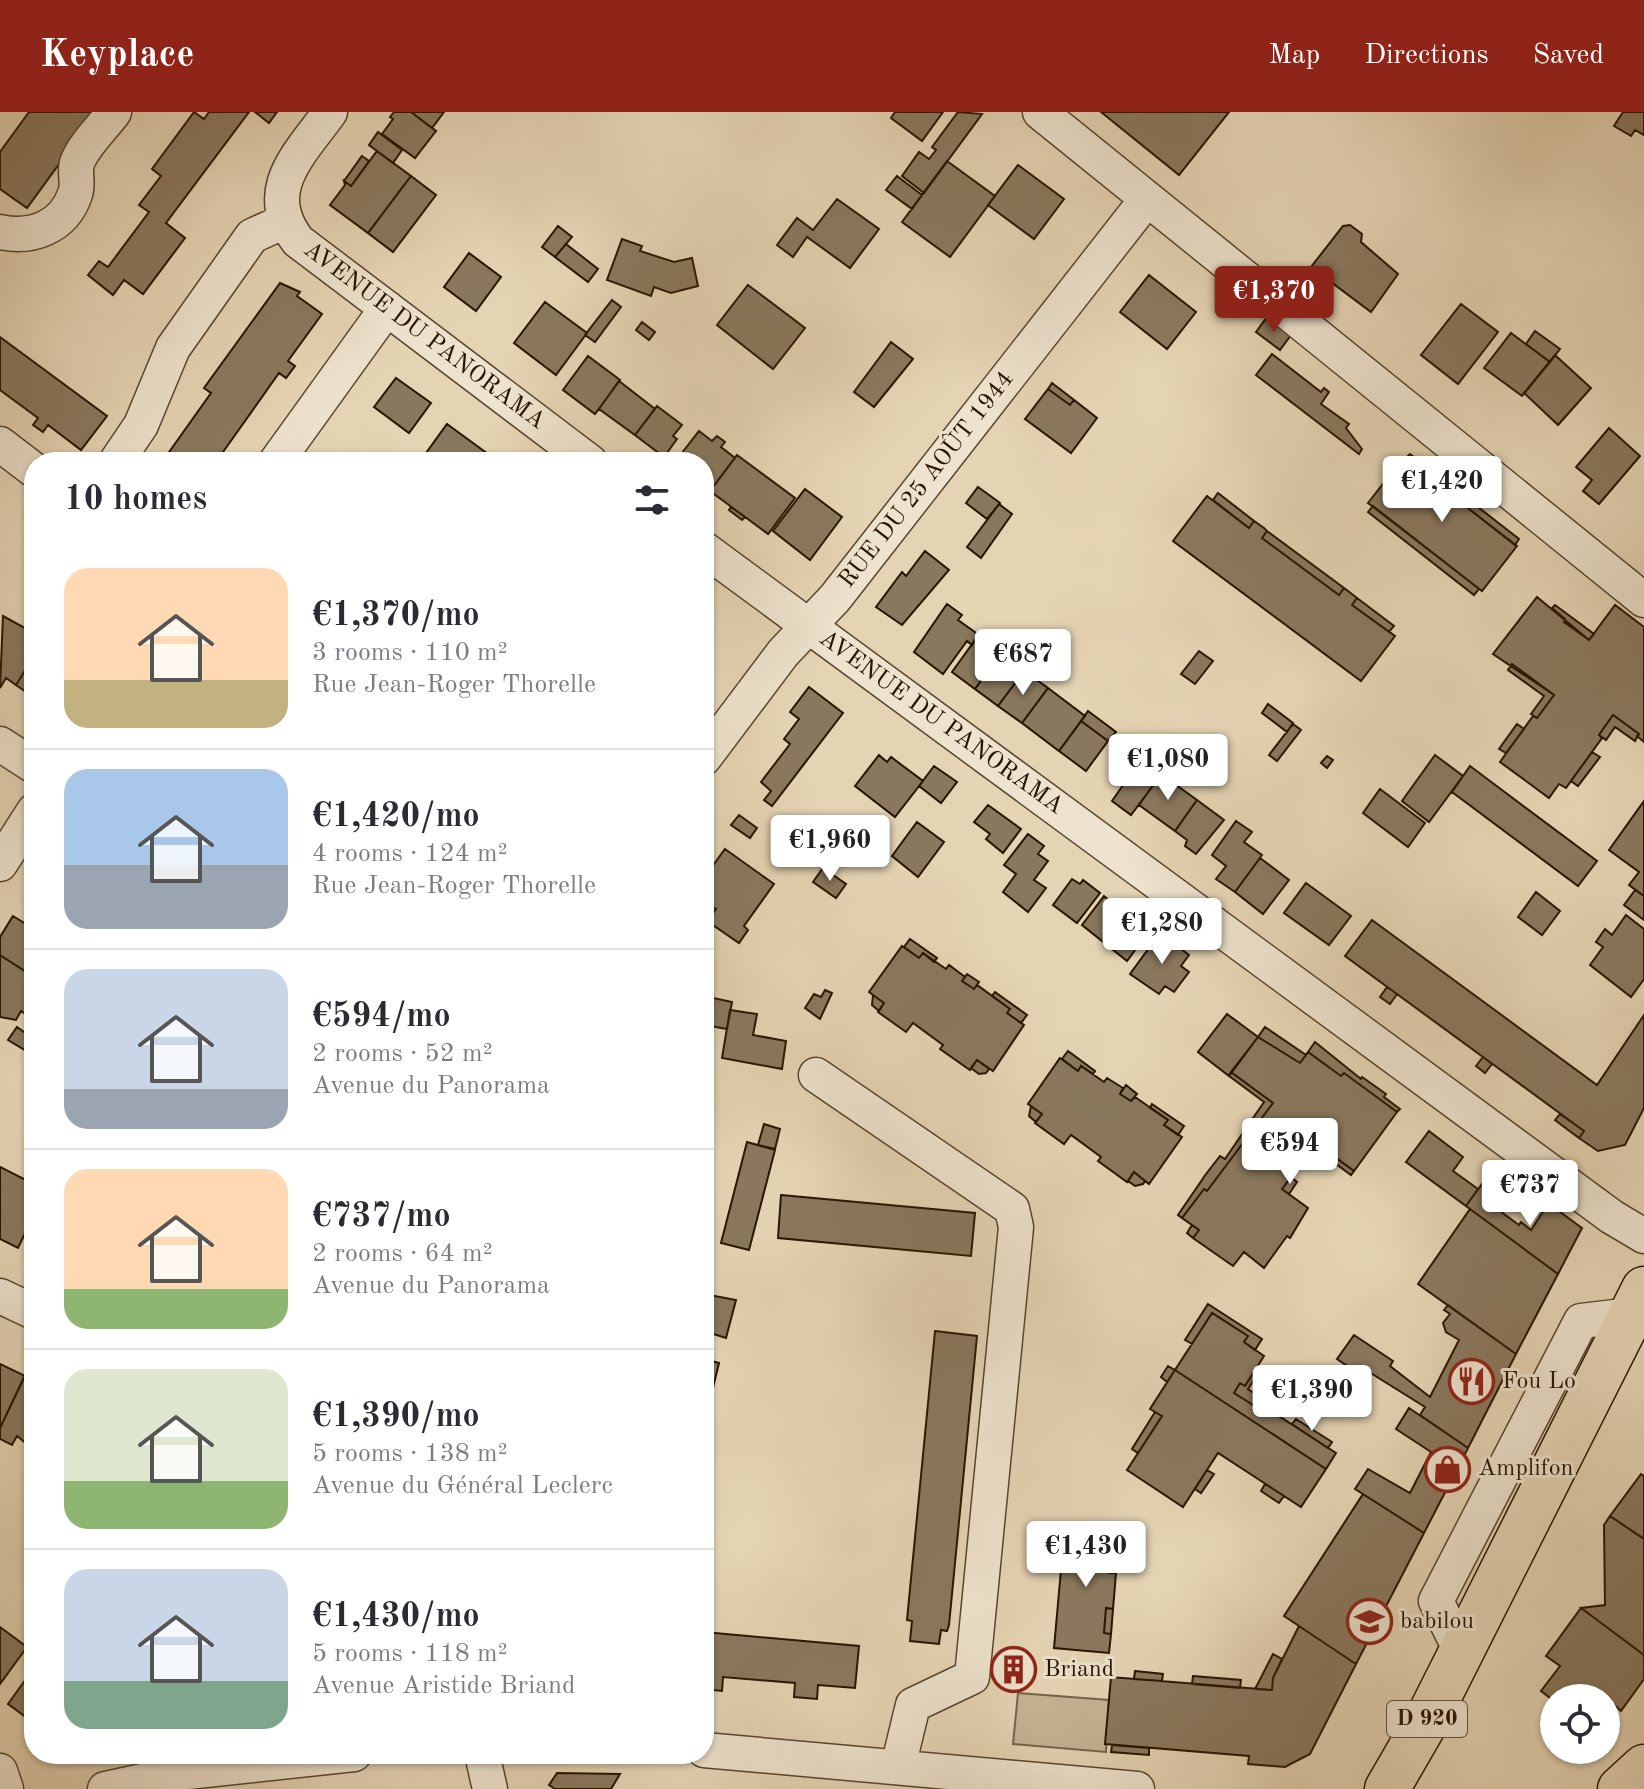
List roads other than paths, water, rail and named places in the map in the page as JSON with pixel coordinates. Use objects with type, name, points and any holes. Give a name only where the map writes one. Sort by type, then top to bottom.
[{"type":"main road","name":"D 920","points":[[1392,1787],[1638,1302]]},
{"type":"main road","points":[[1620,1789],[1644,1767]]},
{"type":"street","points":[[0,232],[20,236],[37,233],[68,210],[77,191],[77,163],[114,112]]},
{"type":"street","name":"AVENUE DU PANORAMA","points":[[330,112],[287,173],[281,194],[285,221],[298,241],[577,452]]},
{"type":"street","points":[[1040,112],[1644,600]]},
{"type":"street","name":"RUE DU 25 AOÛT 1944","points":[[714,745],[783,653],[847,583],[1147,199]]},
{"type":"street","points":[[123,452],[141,425],[173,348],[252,236],[285,221]]},
{"type":"street","points":[[283,452],[387,308]]},
{"type":"street","points":[[0,444],[24,462]]},
{"type":"street","name":"AVENUE DU PANORAMA","points":[[714,556],[1610,1215],[1644,1236]]},
{"type":"street","points":[[0,744],[24,760]]},
{"type":"street","points":[[0,864],[24,827]]},
{"type":"street","points":[[816,1075],[1012,1209],[1016,1227],[972,1677],[913,1705],[898,1767]]},
{"type":"street","points":[[0,1296],[24,1307]]},
{"type":"street","points":[[714,1751],[1137,1789]]},
{"type":"street","points":[[105,1789],[179,1773],[262,1764]]},
{"type":"street","points":[[484,1764],[490,1789]]},
{"type":"street","points":[[0,1771],[6,1789]]},
{"type":"place","name":"Fou Lo","points":[[1471,1382]]},
{"type":"place","name":"Amplifon","points":[[1447,1469]]},
{"type":"place","name":"babilou","points":[[1369,1622]]},
{"type":"place","name":"Briand","points":[[1013,1670]]}]
